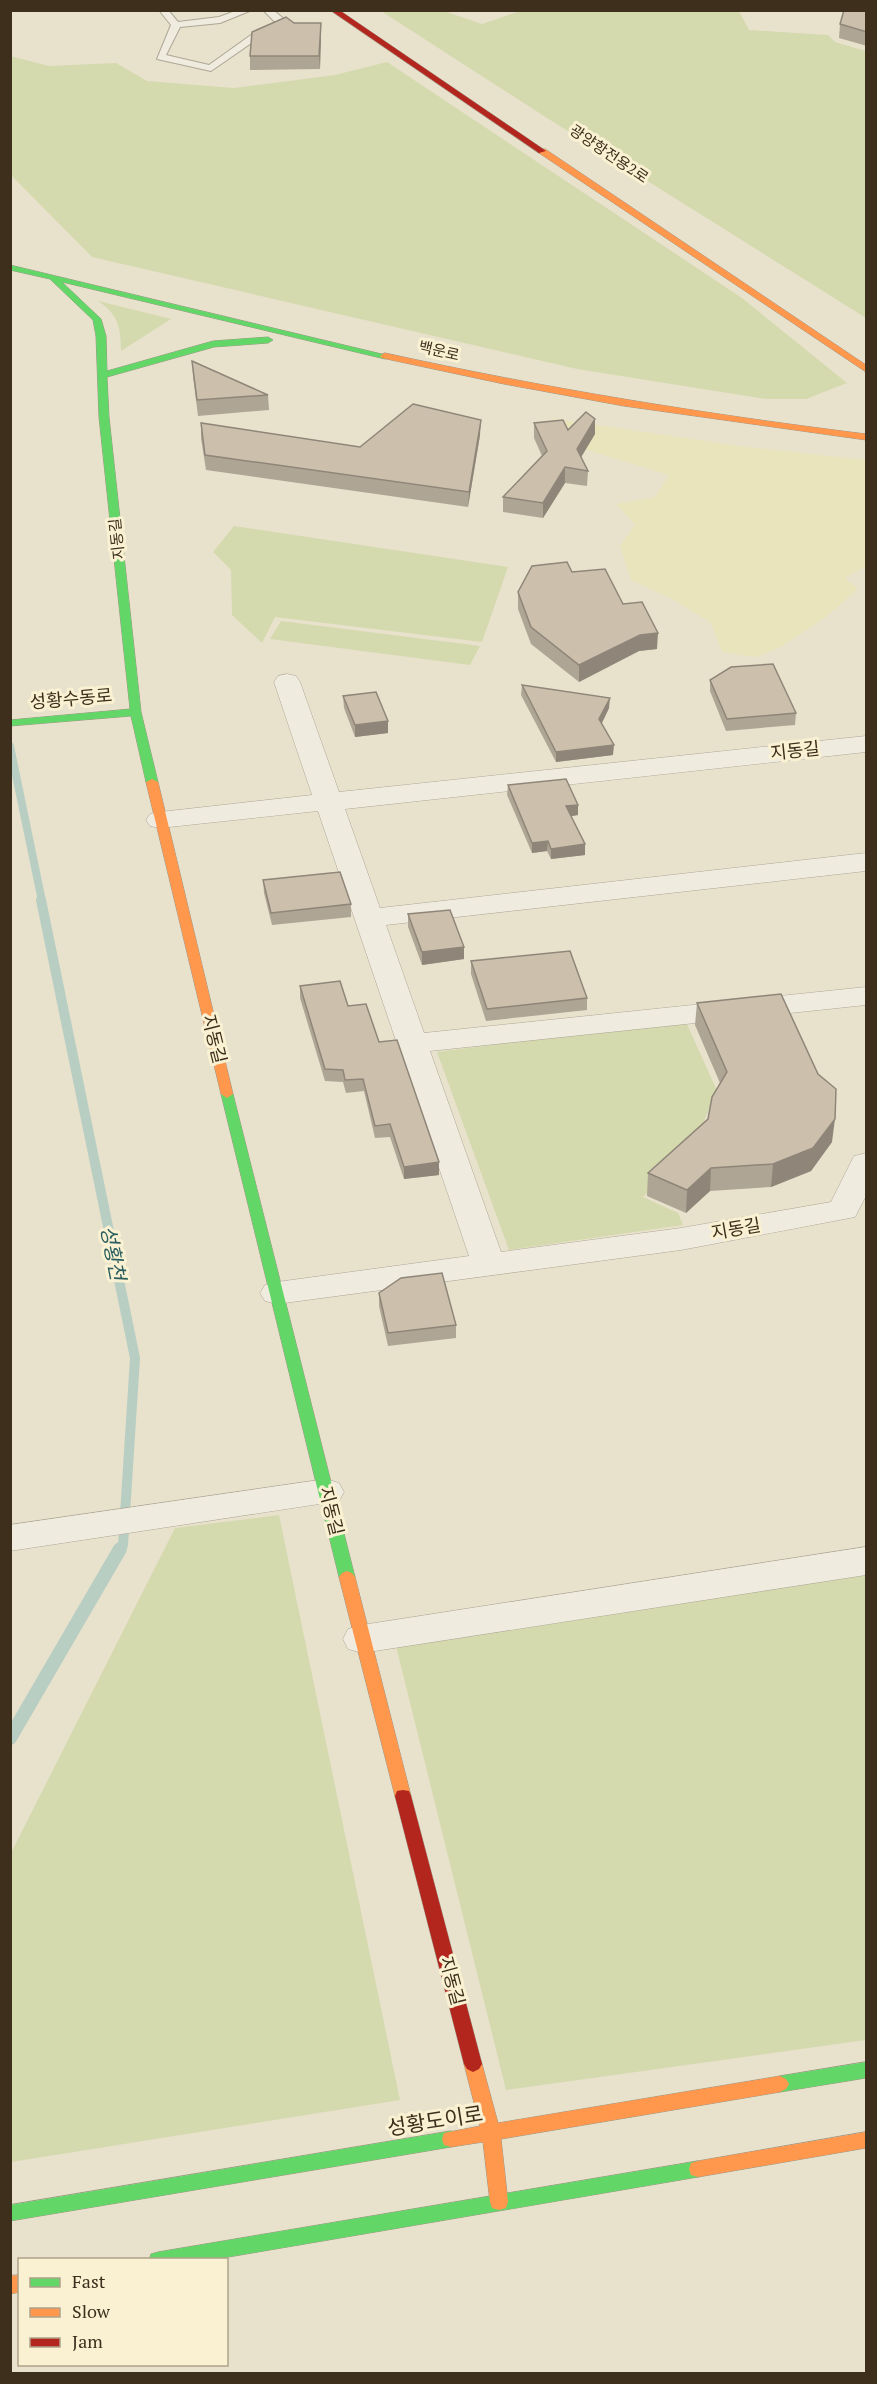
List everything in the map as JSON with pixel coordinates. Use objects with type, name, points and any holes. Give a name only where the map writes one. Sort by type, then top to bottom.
[{"type":"main road","name":"광양항전용2로","points":[[333,10],[867,369]]},
{"type":"main road","name":"백운로","points":[[10,267],[207,316],[472,375],[716,419],[867,437]]},
{"type":"main road","name":"지동길","points":[[54,279],[97,319],[104,375],[105,428],[136,711],[160,819],[362,1639],[491,2133],[499,2202]]},
{"type":"main road","points":[[191,324],[207,316]]},
{"type":"main road","points":[[104,375],[213,344],[260,340],[331,344]]},
{"type":"main road","points":[[104,375],[154,346]]},
{"type":"main road","name":"성황수동로","points":[[10,723],[136,711]]},
{"type":"main road","name":"성황도이로","points":[[10,2213],[867,2070]]},
{"type":"main road","points":[[164,2258],[867,2140]]},
{"type":"street","points":[[277,1293],[489,1266],[287,682]]},
{"type":"street","name":"지동길","points":[[160,819],[867,744]]},
{"type":"street","points":[[369,918],[867,862]]},
{"type":"street","points":[[413,1044],[867,996]]},
{"type":"street","name":"지동길","points":[[489,1266],[681,1239],[843,1210],[867,1163]]},
{"type":"street","points":[[10,1538],[326,1492]]},
{"type":"street","points":[[362,1639],[867,1561]]},
{"type":"lane","points":[[163,10],[176,25]]},
{"type":"lane","points":[[176,25],[219,20],[248,10]]},
{"type":"lane","points":[[176,25],[171,40],[160,57],[211,68],[245,45],[260,31],[281,27],[284,23],[267,10]]},
{"type":"shaded area","points":[[550,418],[740,446],[866,460],[866,566],[845,578],[858,589],[826,617],[779,648],[755,657],[722,652],[711,623],[674,600],[631,580],[620,546],[635,525],[616,504],[655,497],[669,475],[584,449]]},
{"type":"green space","points":[[381,11],[444,11],[482,24],[520,11],[739,11],[749,30],[828,35],[835,42],[866,51],[866,318],[547,118]]},
{"type":"green space","points":[[10,56],[49,66],[116,63],[147,81],[234,88],[335,75],[387,62],[742,298],[847,383],[806,399],[766,399],[577,369],[92,257],[11,175]]},
{"type":"green space","points":[[98,301],[171,319],[121,351],[117,322],[110,311]]},
{"type":"green space","points":[[234,526],[508,567],[482,642],[275,617],[262,643],[232,615],[231,570],[213,552]]},
{"type":"green space","points":[[281,621],[480,646],[470,665],[270,639]]},
{"type":"green space","points":[[685,1020],[719,1095],[711,1105],[704,1121],[701,1141],[643,1197],[678,1213],[683,1225],[509,1250],[437,1052]]},
{"type":"green space","points":[[279,1515],[400,2100],[11,2162],[11,1853],[175,1528]]},
{"type":"green space","points":[[866,1575],[866,2040],[506,2090],[396,1646]]},
{"type":"building","points":[[844,10],[867,10],[867,32],[840,24]]},
{"type":"building","points":[[286,17],[294,23],[321,23],[319,56],[250,56],[252,32]]},
{"type":"building","points":[[192,361],[268,395],[197,400]]},
{"type":"building","points":[[413,404],[481,420],[469,492],[205,455],[201,423],[360,447]]},
{"type":"building","points":[[586,412],[595,419],[577,449],[588,471],[565,467],[543,503],[503,497],[547,451],[534,423],[563,420],[568,430]]},
{"type":"building","points":[[567,562],[572,572],[605,569],[623,604],[642,602],[658,633],[640,635],[579,665],[531,627],[518,592],[532,566]]},
{"type":"building","points":[[773,664],[796,713],[727,719],[710,680],[731,667]]},
{"type":"building","points":[[522,685],[610,698],[599,719],[614,745],[556,752]]},
{"type":"building","points":[[376,692],[388,721],[355,725],[343,696]]},
{"type":"building","points":[[566,779],[578,805],[566,806],[585,844],[551,849],[548,841],[532,843],[508,785]]},
{"type":"building","points":[[340,872],[351,904],[271,913],[263,880]]},
{"type":"building","points":[[450,910],[464,947],[422,952],[408,914]]},
{"type":"building","points":[[570,951],[587,998],[487,1009],[471,961]]},
{"type":"building","points":[[340,981],[348,1006],[366,1004],[379,1042],[397,1040],[439,1162],[404,1167],[390,1124],[375,1126],[363,1079],[345,1080],[343,1070],[325,1069],[300,986]]},
{"type":"building","points":[[781,994],[818,1074],[836,1089],[835,1119],[813,1148],[773,1164],[711,1168],[687,1190],[648,1173],[708,1119],[712,1097],[727,1072],[697,1003]]},
{"type":"building","points":[[442,1273],[456,1325],[388,1333],[379,1293],[401,1278]]},
{"type":"waterway","name":"성황천","points":[[10,746],[42,901]]},
{"type":"waterway","name":"성황천","points":[[41,900],[135,1358],[123,1545],[120,1551]]},
{"type":"waterway","name":"성황천","points":[[10,1738],[120,1549]]},
{"type":"traffic: fast","points":[[10,267],[385,356]]},
{"type":"traffic: fast","points":[[54,279],[97,319],[101,336],[104,417],[136,712],[152,782]]},
{"type":"traffic: fast","points":[[104,375],[213,344],[268,340]]},
{"type":"traffic: fast","points":[[10,723],[136,712]]},
{"type":"traffic: fast","points":[[227,1094],[347,1577]]},
{"type":"traffic: fast","points":[[780,2084],[866,2070]]},
{"type":"traffic: fast","points":[[10,2213],[451,2139]]},
{"type":"traffic: fast","points":[[170,2258],[698,2169]]},
{"type":"traffic: slow","points":[[542,151],[866,369]]},
{"type":"traffic: slow","points":[[385,356],[624,403],[866,437]]},
{"type":"traffic: slow","points":[[152,782],[227,1094]]},
{"type":"traffic: slow","points":[[347,1577],[403,1796]]},
{"type":"traffic: slow","points":[[473,2064],[491,2133],[499,2202]]},
{"type":"traffic: slow","points":[[451,2139],[780,2084]]},
{"type":"traffic: slow","points":[[698,2169],[866,2140]]},
{"type":"traffic: slow","points":[[10,2285],[18,2283]]},
{"type":"traffic: jam","points":[[333,10],[542,151]]},
{"type":"traffic: jam","points":[[403,1796],[473,2064]]}]
